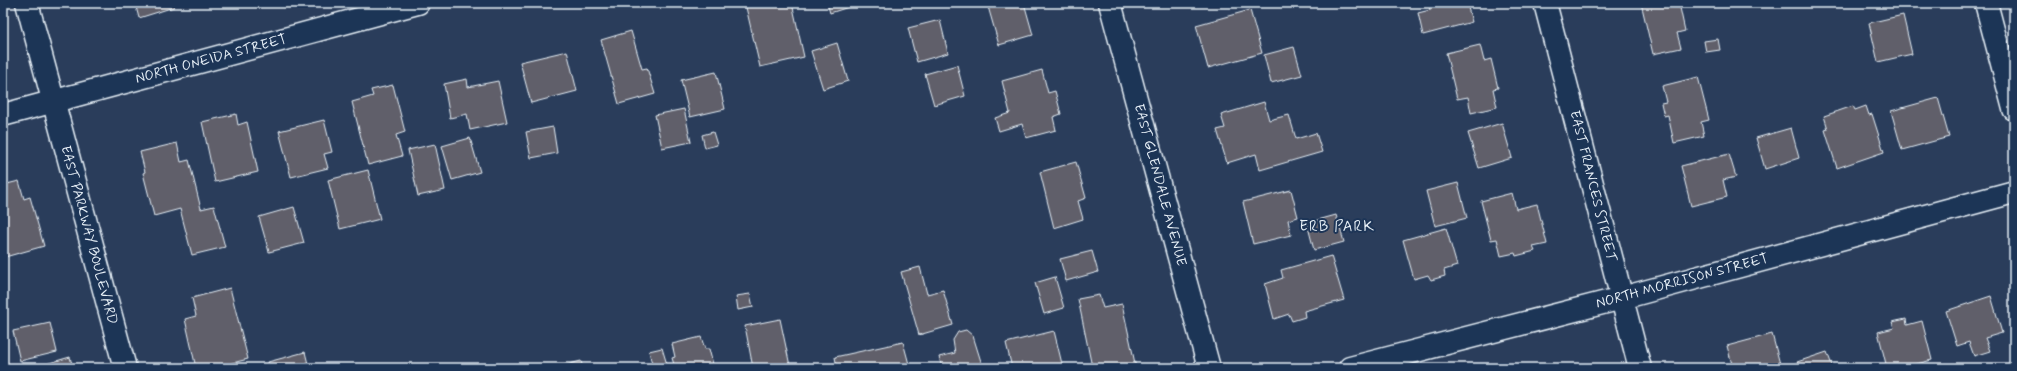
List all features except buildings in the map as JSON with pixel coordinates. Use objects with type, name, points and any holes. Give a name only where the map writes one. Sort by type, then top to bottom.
[{"type":"street","name":"EAST PARKWAY BOULEVARD","points":[[27,3],[125,368]]},
{"type":"street","name":"NORTH ONEIDA STREET","points":[[3,115],[418,3]]},
{"type":"street","name":"EAST GLENDALE AVENUE","points":[[1110,3],[1209,368]]},
{"type":"street","name":"EAST FRANCES STREET","points":[[1545,3],[1640,368]]},
{"type":"street","points":[[1986,3],[2014,109]]},
{"type":"street","name":"NORTH MORRISON STREET","points":[[1350,368],[1622,298],[2014,192]]},
{"type":"district","name":"ERB PARK","points":[[1337,227]]}]
